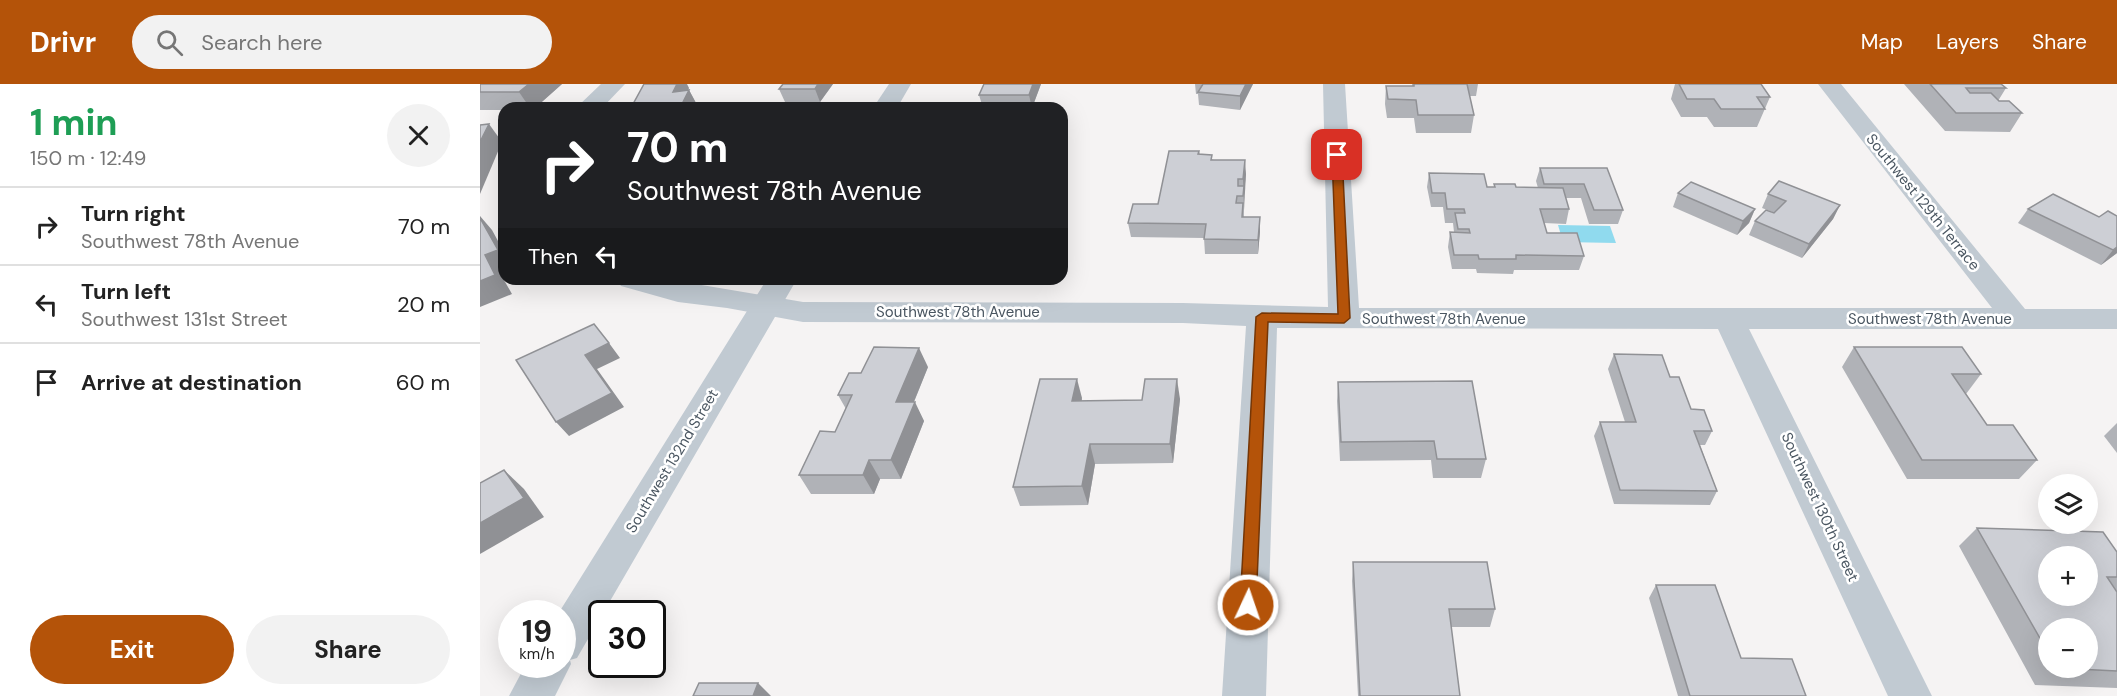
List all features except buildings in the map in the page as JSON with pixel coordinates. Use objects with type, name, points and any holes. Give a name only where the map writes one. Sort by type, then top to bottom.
[{"type":"street","points":[[594,102],[614,84]]},
{"type":"street","points":[[889,102],[900,84]]},
{"type":"street","points":[[1334,84],[1344,318]]},
{"type":"street","name":"Southwest 129th Terrace","points":[[1829,84],[2017,319]]},
{"type":"street","name":"Southwest 78th Avenue","points":[[653,285],[678,292],[774,292],[803,312],[1172,312],[1262,317],[1344,318],[2117,319]]},
{"type":"street","name":"Southwest 132nd Street","points":[[576,621],[774,292]]},
{"type":"street","points":[[1244,696],[1262,317]]},
{"type":"street","name":"Southwest 130th Street","points":[[1729,319],[1910,696]]},
{"type":"street","points":[[531,696],[542,678]]},
{"type":"water","points":[[1558,225],[1610,226],[1616,243],[1563,242]]},
{"type":"route","points":[[1248,605],[1262,317],[1344,318],[1337,155]]}]
